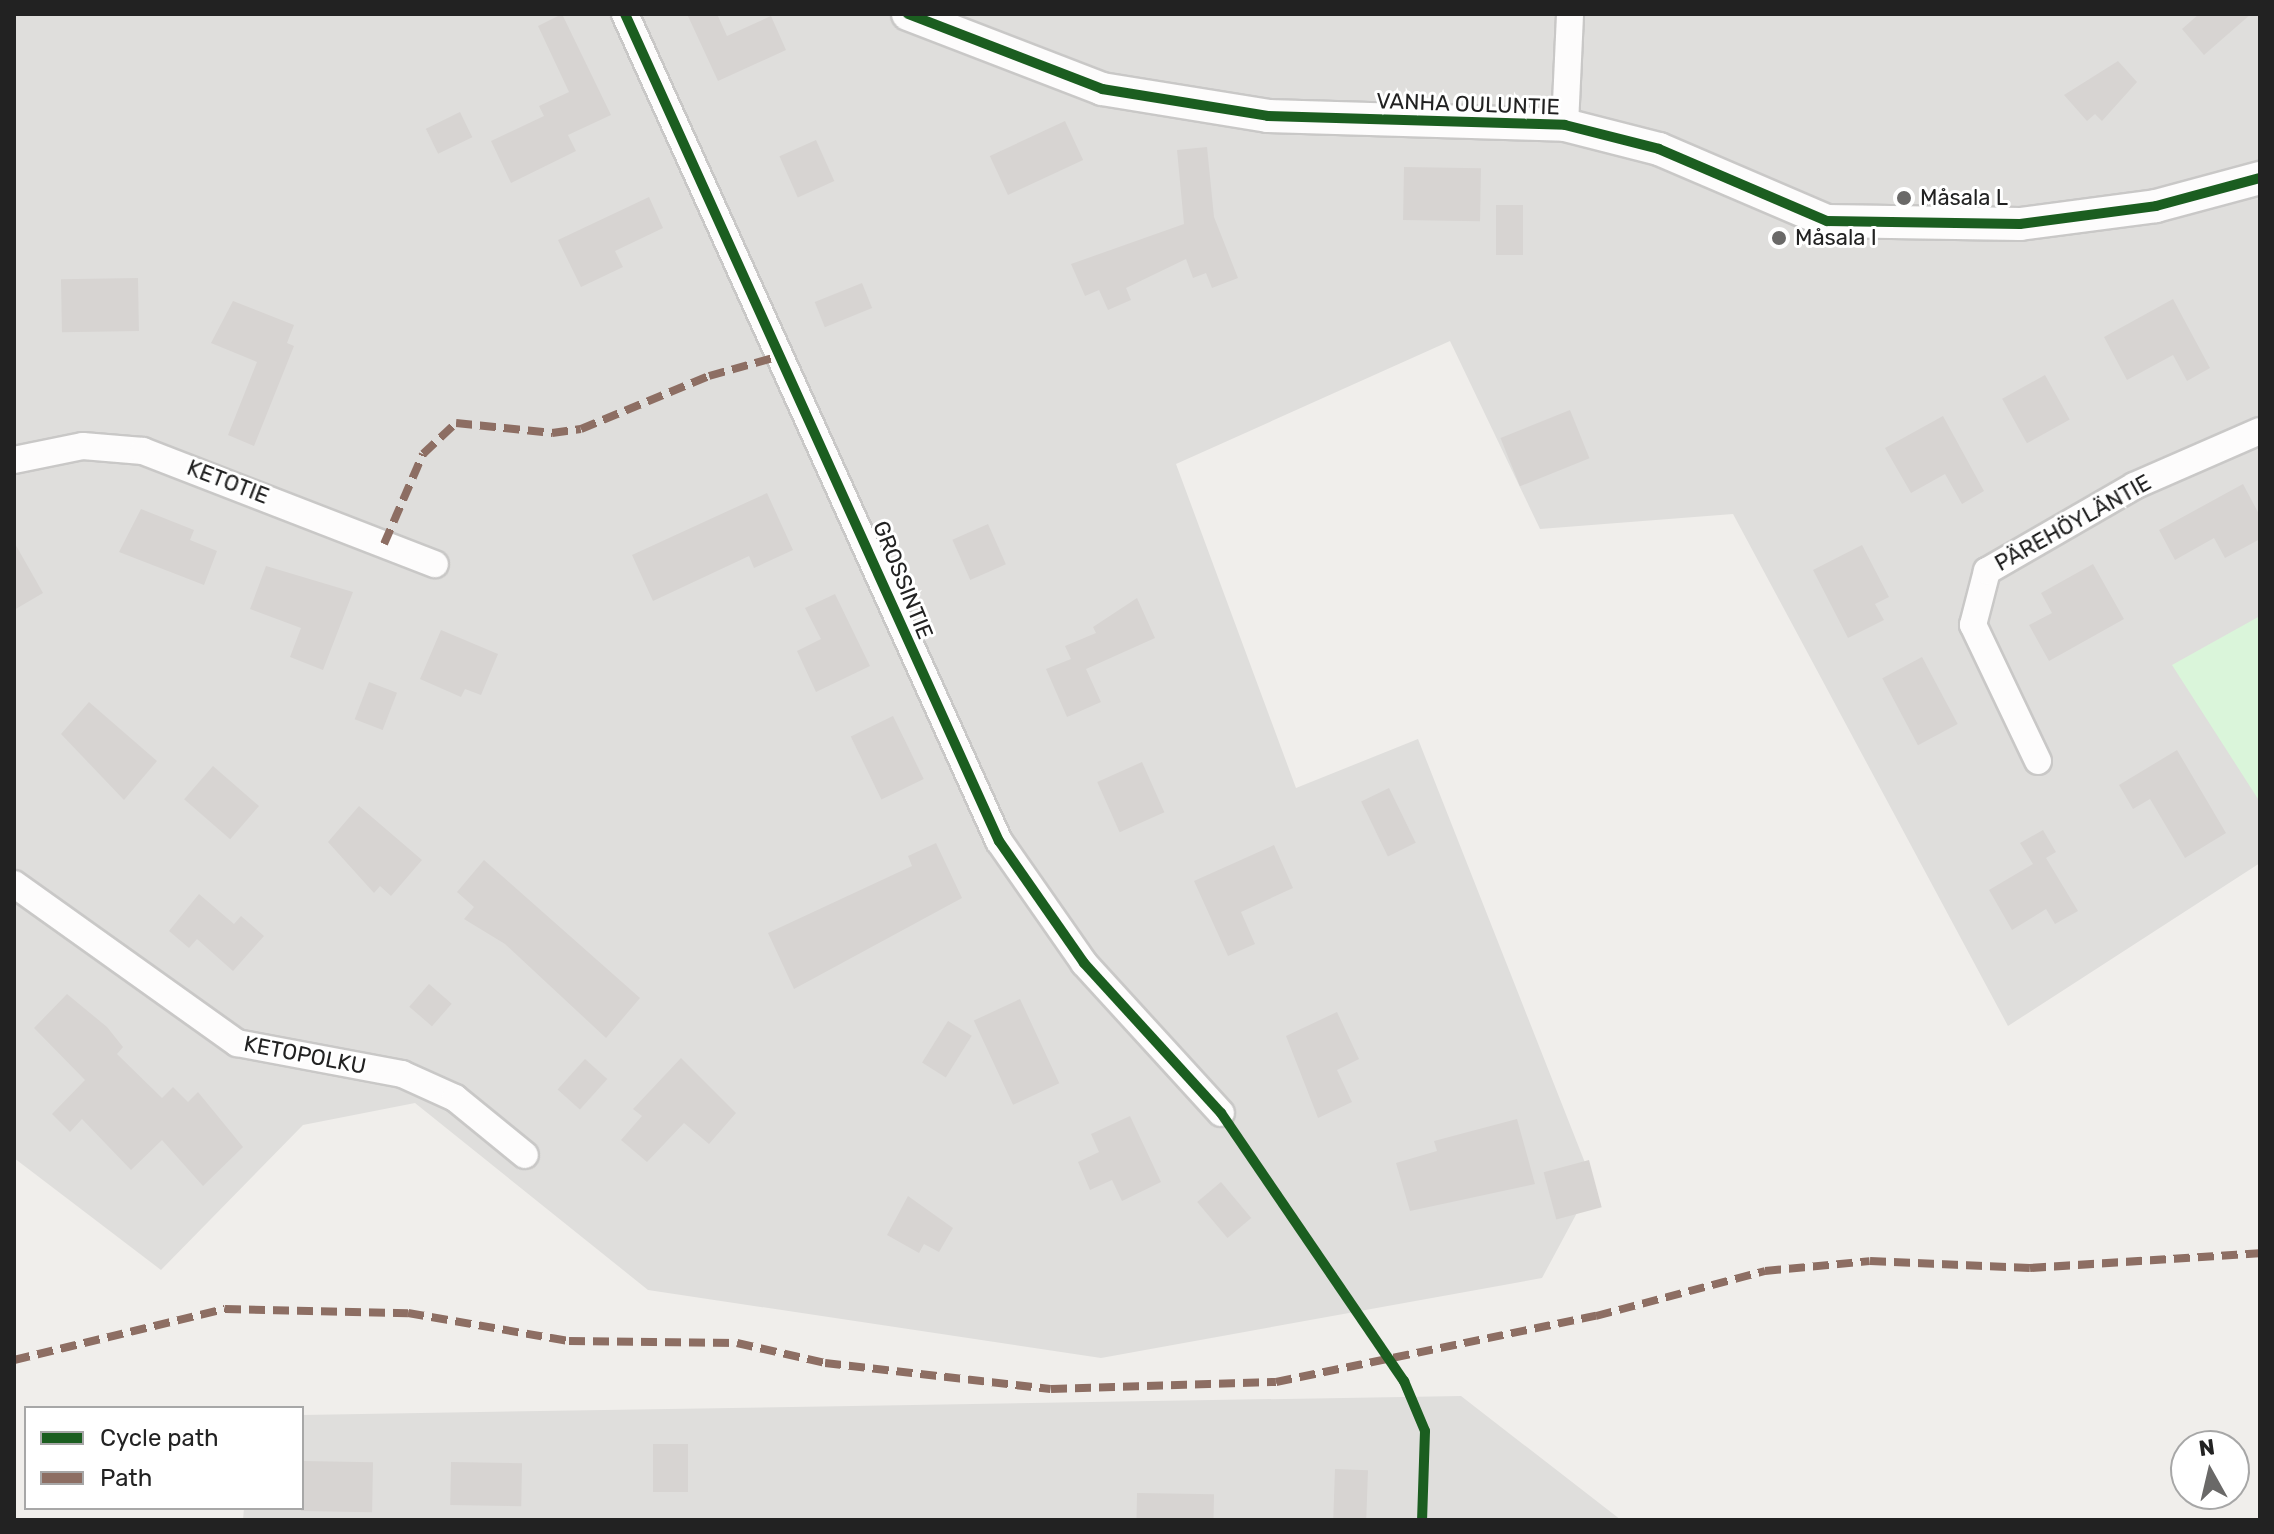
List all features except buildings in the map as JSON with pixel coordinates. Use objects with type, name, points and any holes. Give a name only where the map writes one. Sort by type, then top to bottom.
[{"type":"street","name":"GROSSINTIE","points":[[625,14],[999,841],[1084,963],[1221,1113]]},
{"type":"street","name":"VANHA OULUNTIE","points":[[908,14],[1102,89],[1268,116],[1565,125],[1659,149],[1827,221],[1901,227],[2020,224],[2156,206],[2260,178]]},
{"type":"street","points":[[1565,125],[1570,14]]},
{"type":"street","name":"PÄREHÖYLÄNTIE","points":[[2038,761],[1973,625],[1987,571],[2134,486],[2260,431]]},
{"type":"street","name":"KETOTIE","points":[[14,460],[83,446],[143,451],[435,564]]},
{"type":"street","name":"KETOPOLKU","points":[[14,884],[237,1043],[402,1074],[455,1098],[525,1155]]},
{"type":"shaded area","points":[[14,14],[2260,14],[2260,863],[2008,1026],[1733,514],[1540,529],[1450,341],[1176,464],[1296,788],[1418,739],[1593,1183],[1542,1278],[1101,1358],[648,1290],[415,1103],[303,1125],[161,1270],[14,1158]]},
{"type":"shaded area","points":[[1461,1396],[1621,1520],[243,1520],[244,1510],[304,1510],[304,1415]]},
{"type":"green space","points":[[2260,616],[2260,802],[2172,665]]},
{"type":"marked path","points":[[384,544],[423,454],[456,423],[552,433],[581,429],[709,376],[783,355]]},
{"type":"marked path","points":[[14,1360],[225,1309],[408,1313],[569,1341],[737,1343],[825,1363],[1051,1389],[1276,1382],[1596,1316],[1765,1271],[1870,1261],[2030,1268],[2260,1253]]},
{"type":"cycle path","points":[[625,14],[999,841],[1084,963],[1221,1113],[1404,1381],[1425,1431],[1422,1520]]},
{"type":"cycle path","points":[[908,14],[1102,89],[1268,116],[1565,125],[1659,149],[1827,221],[2020,224],[2156,206],[2260,178]]},
{"type":"place","name":"Måsala L","points":[[1904,198]]},
{"type":"place","name":"Måsala I","points":[[1779,238]]}]
